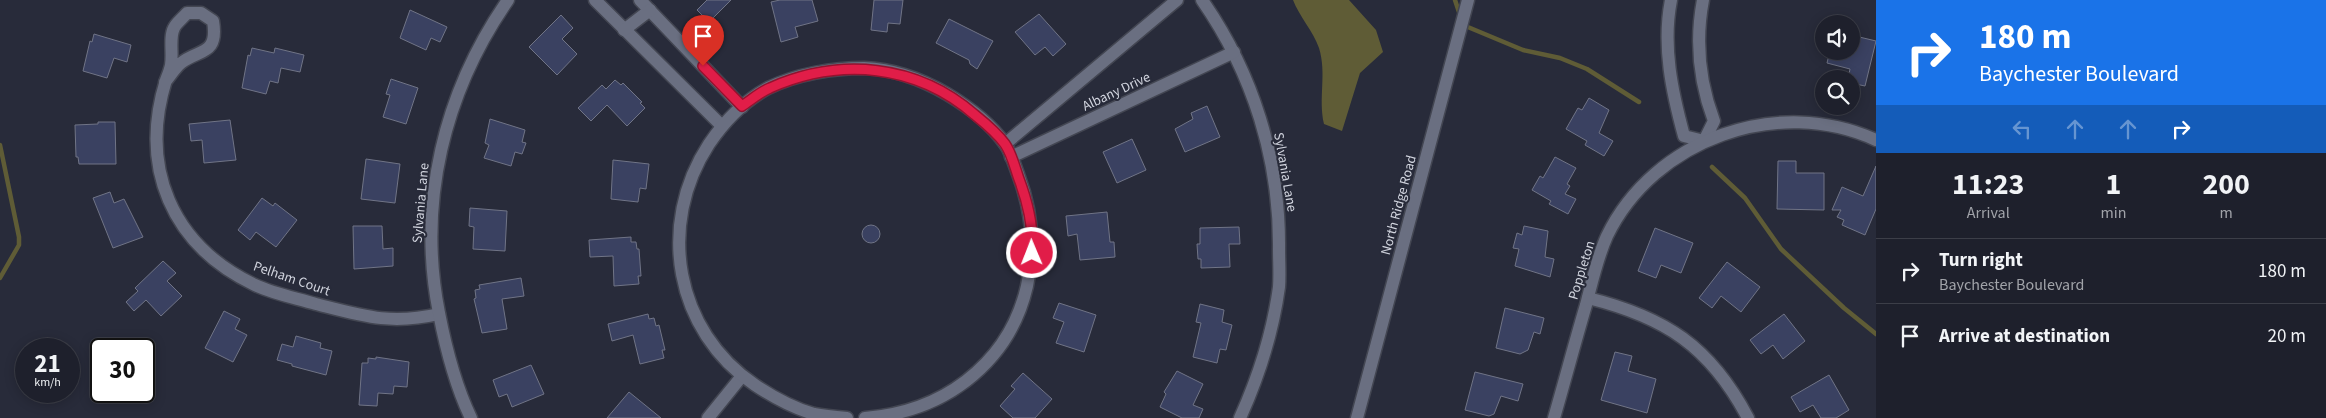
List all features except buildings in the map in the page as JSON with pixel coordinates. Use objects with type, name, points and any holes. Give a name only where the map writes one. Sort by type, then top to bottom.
[{"type":"street","name":"Sylvania Lane","points":[[471,418],[462,400],[442,332],[433,289],[431,220],[442,145],[466,74],[480,46],[508,0]]},
{"type":"street","points":[[595,0],[722,126]]},
{"type":"street","points":[[640,0],[742,106]]},
{"type":"street","name":"Albany Drive","points":[[1005,144],[1177,0]]},
{"type":"street","name":"Sylvania Lane","points":[[1202,0],[1234,52],[1247,80],[1269,147],[1280,212],[1279,287],[1256,377],[1240,418]]},
{"type":"street","name":"North Ridge Road","points":[[1357,418],[1468,0]]},
{"type":"street","points":[[1671,0],[1668,38],[1669,73],[1675,105],[1684,136],[1704,141],[1714,121],[1704,89],[1698,52],[1699,22],[1703,0]]},
{"type":"street","points":[[624,30],[650,10]]},
{"type":"street","name":"Pelham Court","points":[[165,82],[181,63],[204,53],[210,45],[215,32],[213,21],[200,13],[187,13],[174,28],[171,65],[165,82],[160,99],[155,135],[159,172],[176,217],[197,244],[222,266],[256,285],[361,316],[380,319],[412,320],[439,314]]},
{"type":"street","name":"Albany Drive","points":[[1011,157],[1234,52]]},
{"type":"street","points":[[847,418],[814,414],[776,399],[742,376],[715,350],[701,328],[690,305],[679,260],[681,219],[688,186],[700,159],[722,126],[742,106],[769,88],[802,77],[834,70],[868,68],[900,74],[932,85],[960,102],[1005,144],[1027,200],[1033,239],[1029,280],[1017,318],[996,352],[967,381],[932,402],[894,415],[865,418]]},
{"type":"street","name":"Poppleton","points":[[1554,418],[1601,250],[1621,213],[1651,177],[1670,162],[1704,141],[1746,127],[1793,121],[1840,127],[1876,140]]},
{"type":"street","points":[[1588,298],[1648,316],[1681,335],[1722,376],[1748,418]]},
{"type":"street","points":[[708,418],[742,376]]},
{"type":"shaded area","points":[[1293,0],[1349,0],[1376,30],[1383,52],[1360,73],[1342,131],[1324,124],[1322,114],[1322,67],[1319,48]]},
{"type":"waterway","points":[[1455,0],[1460,15]]},
{"type":"waterway","points":[[1463,25],[1523,50],[1560,58],[1587,69],[1639,102]]},
{"type":"waterway","points":[[0,145],[19,237],[19,245],[0,278]]},
{"type":"waterway","points":[[1712,167],[1745,198],[1781,249],[1844,308],[1876,334]]},
{"type":"route","points":[[703,66],[742,106],[769,88],[802,77],[834,70],[868,68],[900,74],[932,85],[960,102],[1005,144],[1027,200],[1033,239],[1032,253]]}]
